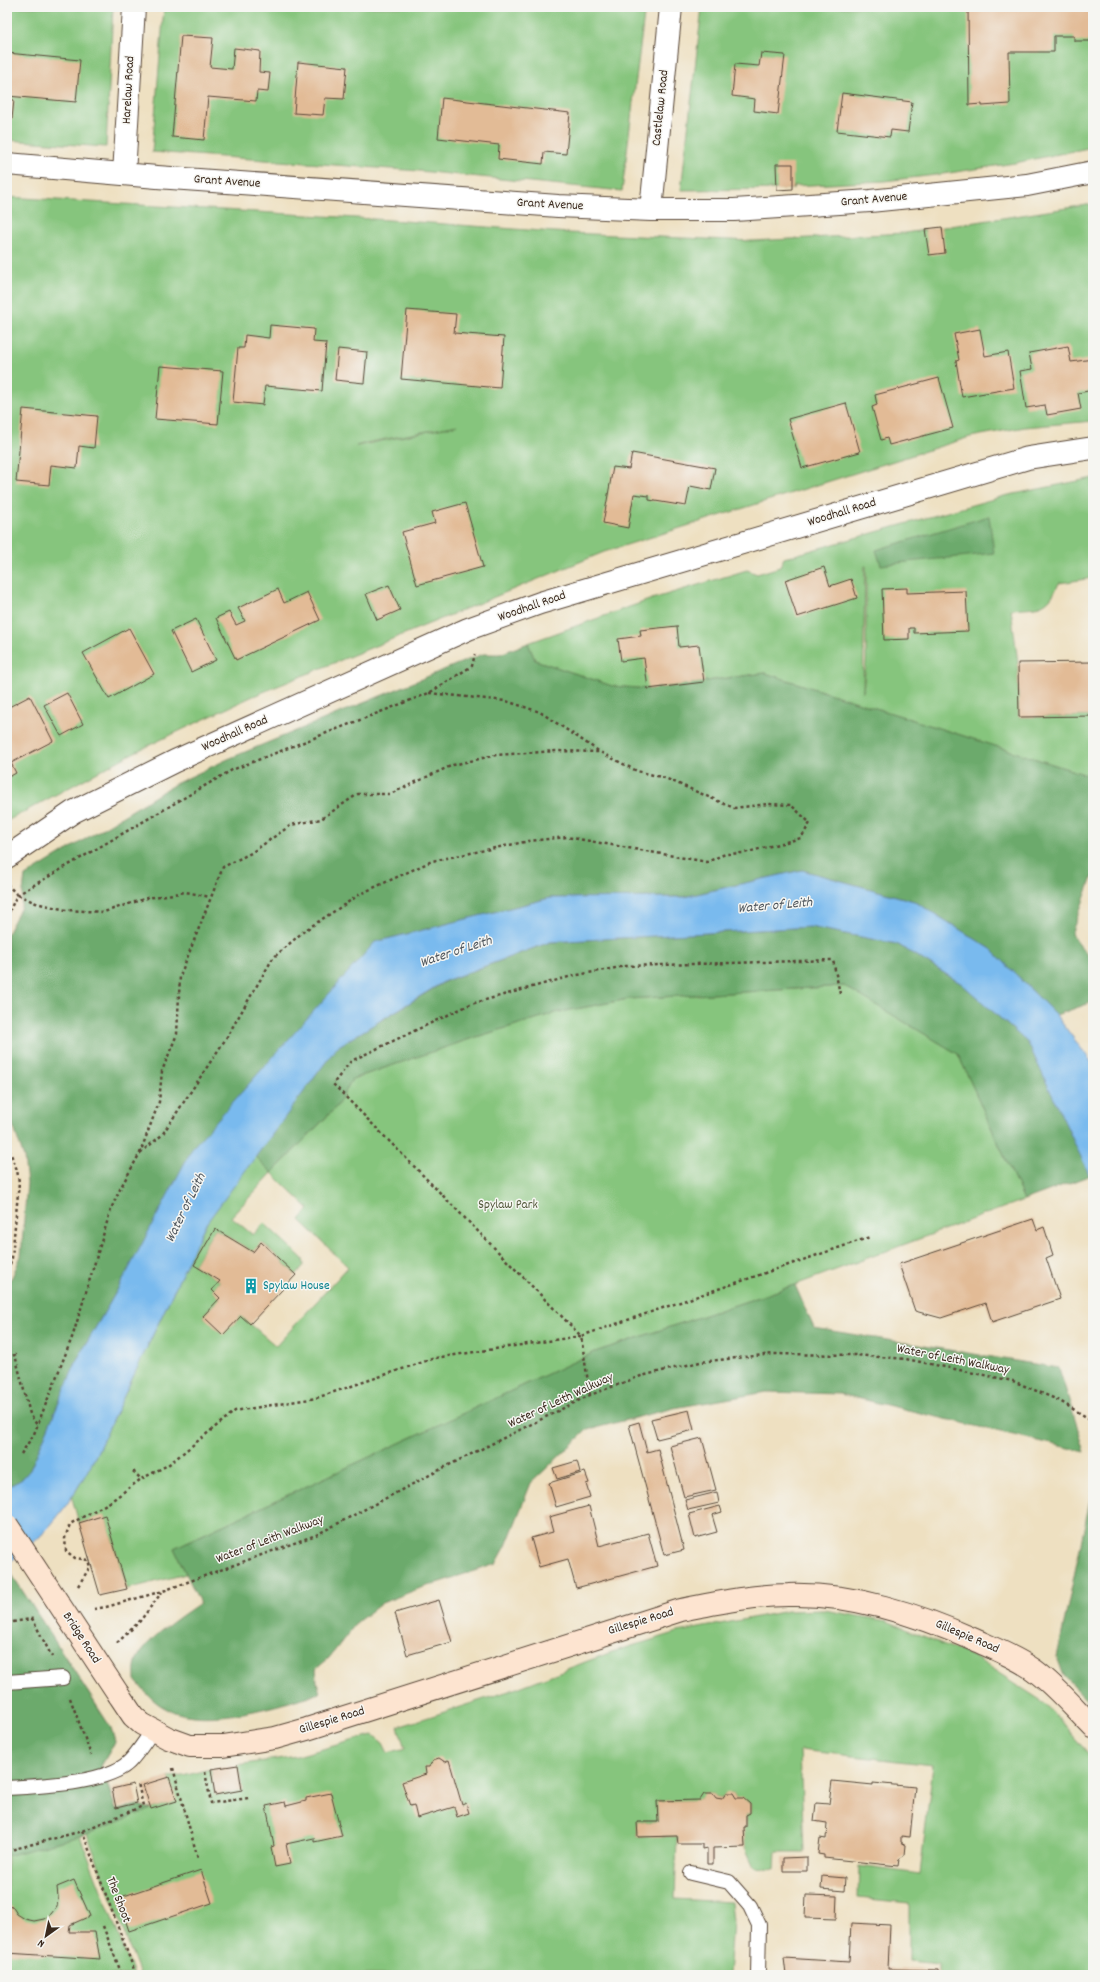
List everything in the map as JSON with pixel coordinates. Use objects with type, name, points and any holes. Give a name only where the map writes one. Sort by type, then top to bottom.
[{"type":"main road","name":"Bridge Road","points":[[7,1525],[133,1716],[142,1724],[160,1734]]},
{"type":"main road","name":"Gillespie Road","points":[[160,1734],[190,1746],[199,1747],[223,1746],[275,1738],[681,1610],[739,1599],[789,1594],[839,1598],[884,1606],[926,1619],[1005,1653],[1034,1670],[1056,1688],[1093,1727]]},
{"type":"street","name":"Harelaw Road","points":[[124,174],[134,7]]},
{"type":"street","name":"Castlelaw Road","points":[[651,210],[671,7]]},
{"type":"street","name":"Grant Avenue","points":[[7,164],[558,206],[651,210],[734,210],[870,201],[1027,185],[1093,172]]},
{"type":"street","name":"Woodhall Road","points":[[7,857],[72,812],[168,764],[468,630],[540,603],[1021,460],[1093,448]]},
{"type":"lane","points":[[7,1682],[63,1678]]},
{"type":"lane","points":[[7,1788],[79,1781],[118,1771],[160,1734]]},
{"type":"lane","points":[[691,1873],[728,1882],[750,1906],[759,1925],[758,1975]]},
{"type":"path","points":[[7,916],[17,895],[232,770],[429,693],[472,666],[476,655],[468,630]]},
{"type":"path","points":[[140,1153],[162,1135],[225,1040],[273,958],[304,931],[362,893],[432,861],[529,841],[566,837],[707,862],[725,854],[744,853],[801,838],[810,823],[790,805],[768,804],[734,808],[665,778],[637,771],[600,752],[540,712],[506,701],[429,693]]},
{"type":"path","points":[[21,1454],[37,1426],[73,1335],[111,1209],[121,1187],[140,1153],[159,1102],[162,1071],[177,1034],[180,976],[223,867],[251,853],[291,825],[322,819],[358,794],[390,794],[453,765],[496,756],[556,751],[600,752]]},
{"type":"path","points":[[7,884],[17,895],[36,903],[66,910],[104,912],[147,898],[186,892],[210,897]]},
{"type":"path","points":[[590,1395],[581,1336],[333,1084],[351,1061],[471,1004],[572,976],[626,966],[833,960],[840,994]]},
{"type":"path","points":[[7,1144],[17,1170],[18,1182],[12,1258],[7,1273]]},
{"type":"path","points":[[78,1592],[78,1586],[90,1567],[88,1560],[75,1558],[66,1551],[65,1538],[70,1524],[110,1502],[141,1479],[168,1464],[235,1411],[316,1398],[435,1358],[581,1336],[870,1237]]},
{"type":"path","name":"Water of Leith Walkway","points":[[106,1607],[163,1591],[316,1535],[443,1468],[590,1395],[641,1376],[700,1362],[773,1354],[854,1355],[906,1358],[1013,1381],[1058,1400],[1093,1421]]},
{"type":"path","points":[[7,1357],[15,1355],[30,1414],[37,1426]]},
{"type":"path","points":[[133,1471],[141,1479]]},
{"type":"path","points":[[115,1644],[140,1621],[163,1591]]},
{"type":"path","points":[[32,1618],[63,1678],[99,1777]]},
{"type":"path","points":[[7,1851],[82,1831],[143,1806],[132,1759]]},
{"type":"path","points":[[205,1771],[212,1803],[249,1798]]},
{"type":"path","points":[[175,1777],[198,1859]]},
{"type":"path","name":"The Shoot","points":[[82,1831],[136,1975]]},
{"type":"path","points":[[102,1926],[122,1975]]},
{"type":"green space","points":[[7,7],[113,7],[106,147],[7,140]]},
{"type":"green space","points":[[164,7],[645,7],[622,191],[419,171],[152,152]]},
{"type":"green space","points":[[702,7],[1093,7],[1093,147],[1015,163],[884,181],[794,186],[793,189],[681,190]]},
{"type":"green space","points":[[7,197],[390,220],[569,233],[752,241],[905,233],[1093,204],[1093,421],[1025,427],[970,437],[604,552],[251,697],[135,752],[7,821]],"holes":[[[458,425],[356,446],[366,443]]]},
{"type":"green space","points":[[1093,478],[1093,578],[1059,583],[1050,599],[1040,606],[1011,609],[1018,663],[1019,717],[1093,716],[1093,777],[765,673],[648,689],[612,686],[535,660],[528,643],[652,599],[747,570],[757,574],[780,567],[784,558],[1004,496]],"holes":[[[865,566],[866,566],[866,661],[863,692]]]},
{"type":"green space","points":[[989,516],[994,553],[881,565],[876,550]]},
{"type":"green space","points":[[528,643],[535,660],[612,686],[648,689],[765,673],[1093,777],[1093,875],[1071,934],[1093,962],[1093,1002],[1056,1015],[991,949],[914,901],[802,870],[684,897],[550,898],[375,942],[123,1280],[78,1358],[30,1470],[21,1480],[7,1487],[7,1283],[12,1277],[21,1256],[27,1183],[24,1158],[7,1107],[7,934],[21,907],[25,876],[175,784],[228,759],[483,654],[500,654]]},
{"type":"green space","points":[[810,927],[897,944],[962,984],[1028,1043],[1091,1175],[1024,1200],[958,1054],[844,986],[628,999],[555,1013],[470,1039],[352,1079],[337,1106],[272,1173],[255,1156],[337,1047],[446,981],[550,942]]},
{"type":"green space","name":"Spylaw Park","points":[[845,986],[958,1054],[1024,1200],[795,1285],[595,1352],[174,1548],[186,1574],[127,1589],[105,1516],[79,1523],[72,1498],[94,1459],[205,1225],[255,1156],[272,1173],[337,1106],[352,1079],[470,1039],[555,1013],[628,999]],"holes":[[[272,1173],[309,1209],[300,1220],[348,1267],[276,1346],[241,1316],[223,1334],[203,1316],[220,1298],[212,1290],[220,1281],[194,1265],[215,1229],[253,1252],[262,1242],[296,1275],[304,1265],[303,1259],[264,1223],[253,1235],[231,1217]]]},
{"type":"green space","points":[[795,1285],[814,1328],[1059,1368],[1085,1452],[840,1394],[766,1392],[674,1408],[587,1430],[531,1483],[506,1546],[496,1564],[418,1589],[382,1603],[357,1622],[329,1658],[316,1669],[320,1693],[264,1709],[223,1716],[202,1717],[184,1715],[167,1709],[150,1696],[135,1680],[136,1662],[146,1646],[154,1637],[174,1621],[200,1603],[174,1548],[595,1352]]},
{"type":"green space","points":[[1093,1486],[1093,1706],[1064,1676],[1057,1657]]},
{"type":"green space","points":[[7,1567],[111,1728],[115,1742],[101,1766],[116,1810],[138,1805],[151,1809],[176,1801],[169,1777],[183,1776],[211,1769],[215,1795],[242,1790],[238,1765],[297,1756],[373,1735],[383,1743],[388,1753],[405,1748],[398,1727],[509,1691],[609,1653],[678,1632],[788,1611],[824,1610],[887,1621],[974,1657],[1045,1703],[1093,1759],[1093,1975],[938,1975],[938,1964],[909,1961],[909,1903],[858,1898],[859,1866],[920,1874],[933,1765],[800,1750],[804,1852],[776,1852],[775,1869],[754,1867],[745,1847],[744,1827],[746,1826],[746,1815],[750,1813],[750,1804],[747,1801],[736,1798],[733,1793],[726,1793],[722,1799],[716,1798],[713,1794],[705,1794],[700,1800],[657,1801],[658,1822],[637,1822],[638,1837],[677,1836],[675,1899],[731,1902],[733,1923],[729,1975],[140,1975],[87,1834],[80,1836],[134,1975],[7,1975]]},
{"type":"green space","points":[[7,1567],[111,1728],[115,1742],[101,1766],[116,1810],[138,1805],[151,1809],[87,1834],[7,1856]]},
{"type":"water","name":"Water of Leith","points":[[802,870],[914,901],[991,949],[1056,1015],[1093,1064],[1093,1183],[1028,1043],[962,984],[897,944],[810,927],[550,942],[445,981],[337,1047],[205,1225],[94,1459],[67,1505],[50,1526],[31,1545],[7,1563],[7,1487],[21,1480],[30,1470],[78,1358],[123,1280],[193,1147],[375,942],[550,898],[684,897]]},
{"type":"building","points":[[968,7],[1093,7],[1093,41],[1074,41],[1074,36],[1054,36],[1054,52],[1009,52],[1010,104],[982,106],[982,104],[969,105]]},
{"type":"building","points":[[181,36],[213,38],[210,67],[232,69],[234,48],[260,51],[259,72],[270,73],[268,92],[257,91],[256,101],[208,97],[204,140],[172,137]]},
{"type":"building","points":[[7,53],[80,60],[76,102],[7,96]]},
{"type":"building","points":[[761,53],[785,55],[778,114],[754,111],[755,99],[732,96],[735,64],[759,66]]},
{"type":"building","points":[[298,62],[347,67],[344,99],[325,98],[323,115],[294,113]]},
{"type":"building","points":[[842,93],[912,102],[908,132],[891,130],[890,137],[837,131]]},
{"type":"building","points":[[442,98],[570,113],[566,154],[544,152],[543,164],[498,159],[499,145],[438,138]]},
{"type":"building","points":[[7,99],[14,100],[12,119],[7,118]]},
{"type":"building","points":[[776,164],[793,164],[793,189],[777,190]]},
{"type":"building","points":[[942,227],[945,253],[929,255],[925,229]]},
{"type":"building","points":[[407,310],[456,314],[454,333],[504,337],[500,388],[401,379]]},
{"type":"building","points":[[270,325],[314,329],[313,342],[326,343],[322,391],[265,386],[263,405],[233,402],[238,348],[244,348],[245,335],[269,338]]},
{"type":"building","points":[[980,329],[985,356],[1008,352],[1014,388],[962,397],[956,361],[959,360],[954,334]]},
{"type":"building","points":[[1068,346],[1071,362],[1093,359],[1093,390],[1078,393],[1081,409],[1047,415],[1045,405],[1026,408],[1020,371],[1032,369],[1029,353]]},
{"type":"building","points":[[338,349],[367,352],[364,383],[335,380]]},
{"type":"building","points":[[160,366],[223,371],[218,424],[155,419]]},
{"type":"building","points":[[939,378],[953,428],[889,445],[887,438],[881,440],[872,407],[877,405],[875,395]]},
{"type":"building","points":[[846,403],[860,452],[802,468],[788,419]]},
{"type":"building","points":[[23,409],[97,416],[94,448],[79,446],[77,468],[51,465],[49,485],[16,482]]},
{"type":"building","points":[[632,453],[715,468],[711,490],[690,486],[686,506],[649,500],[649,496],[634,494],[628,528],[603,523],[613,467],[629,469]]},
{"type":"building","points":[[465,503],[483,567],[417,585],[402,532],[435,523],[432,512]]},
{"type":"building","points":[[824,567],[830,586],[851,579],[857,598],[797,617],[785,580]]},
{"type":"building","points":[[389,585],[400,610],[377,620],[366,594]]},
{"type":"building","points":[[907,588],[907,593],[966,591],[968,631],[914,633],[914,628],[909,628],[909,639],[884,640],[882,589]]},
{"type":"building","points":[[278,589],[284,603],[307,592],[320,620],[236,660],[216,618],[229,612],[236,625],[245,621],[238,608]]},
{"type":"building","points":[[196,619],[216,660],[191,672],[171,631]]},
{"type":"building","points":[[677,626],[679,647],[699,645],[704,682],[648,689],[644,658],[621,661],[618,639],[641,636],[640,630]]},
{"type":"building","points":[[129,628],[154,674],[109,699],[83,653]]},
{"type":"building","points":[[1093,662],[1093,716],[1019,717],[1018,663]]},
{"type":"building","points":[[67,693],[83,724],[61,736],[44,705]]},
{"type":"building","points":[[30,696],[53,741],[11,763],[16,773],[7,778],[7,708]]},
{"type":"building","points":[[1033,1219],[1037,1230],[1044,1227],[1053,1255],[1046,1258],[1060,1299],[992,1322],[986,1303],[941,1318],[915,1311],[899,1264]]},
{"type":"building","name":"Spylaw House","points":[[215,1229],[253,1252],[261,1242],[296,1275],[250,1324],[241,1316],[223,1335],[203,1316],[220,1298],[212,1290],[220,1281],[194,1265]]},
{"type":"building","points":[[689,1410],[694,1430],[657,1439],[651,1419]]},
{"type":"building","points":[[639,1422],[647,1452],[658,1449],[684,1550],[664,1555],[629,1425]]},
{"type":"building","points":[[702,1438],[716,1490],[684,1497],[670,1446]]},
{"type":"building","points":[[577,1461],[580,1472],[557,1479],[553,1468]]},
{"type":"building","points":[[585,1472],[589,1483],[586,1484],[590,1497],[556,1507],[549,1483]]},
{"type":"building","points":[[717,1492],[719,1503],[688,1510],[685,1500]]},
{"type":"building","points":[[589,1506],[599,1546],[648,1533],[657,1566],[576,1588],[568,1559],[539,1567],[531,1538],[553,1532],[549,1517]]},
{"type":"building","points":[[720,1506],[722,1512],[712,1515],[717,1532],[695,1538],[689,1514]]},
{"type":"building","points":[[105,1515],[127,1589],[100,1595],[79,1523]]},
{"type":"building","points":[[439,1600],[452,1642],[407,1655],[395,1613]]},
{"type":"building","points":[[439,1758],[445,1762],[449,1760],[462,1805],[466,1803],[469,1813],[457,1817],[454,1807],[417,1818],[414,1805],[410,1806],[402,1782],[426,1774],[425,1767],[429,1767],[433,1760]]},
{"type":"building","points":[[238,1765],[242,1790],[215,1795],[211,1769]]},
{"type":"building","points":[[169,1777],[177,1801],[151,1809],[143,1785]]},
{"type":"building","points":[[832,1781],[915,1787],[910,1837],[901,1836],[901,1842],[906,1845],[905,1855],[899,1859],[898,1866],[824,1858],[824,1855],[818,1854],[820,1838],[826,1839],[827,1823],[814,1821],[816,1803],[829,1804]]},
{"type":"building","points":[[133,1784],[137,1803],[116,1808],[112,1789]]},
{"type":"building","points":[[331,1793],[342,1836],[314,1842],[314,1838],[286,1844],[290,1864],[275,1867],[271,1847],[274,1846],[266,1806],[285,1802],[286,1806],[306,1801],[306,1798]]},
{"type":"building","points":[[726,1793],[733,1793],[736,1798],[743,1798],[750,1804],[750,1813],[746,1815],[746,1827],[744,1827],[745,1847],[713,1848],[713,1864],[707,1864],[707,1848],[702,1849],[702,1844],[678,1844],[677,1836],[638,1837],[637,1822],[658,1822],[657,1801],[700,1800],[704,1794],[713,1794],[716,1798],[722,1799]]},
{"type":"building","points":[[807,1857],[807,1871],[783,1871],[783,1858]]},
{"type":"building","points":[[201,1870],[212,1903],[129,1931],[118,1898]]},
{"type":"building","points":[[822,1876],[845,1878],[844,1891],[821,1889]]},
{"type":"building","points":[[74,1880],[90,1916],[70,1925],[69,1932],[95,1932],[100,1959],[7,1953],[7,1908],[12,1906],[17,1914],[25,1919],[34,1921],[44,1919],[51,1914],[57,1906],[57,1887]]},
{"type":"building","points":[[806,1895],[837,1896],[836,1919],[805,1918]]},
{"type":"building","points":[[851,1923],[890,1925],[888,1969],[938,1970],[938,1975],[786,1975],[784,1958],[849,1962]]},
{"type":"place","name":"Spylaw House","points":[[251,1286]]}]
